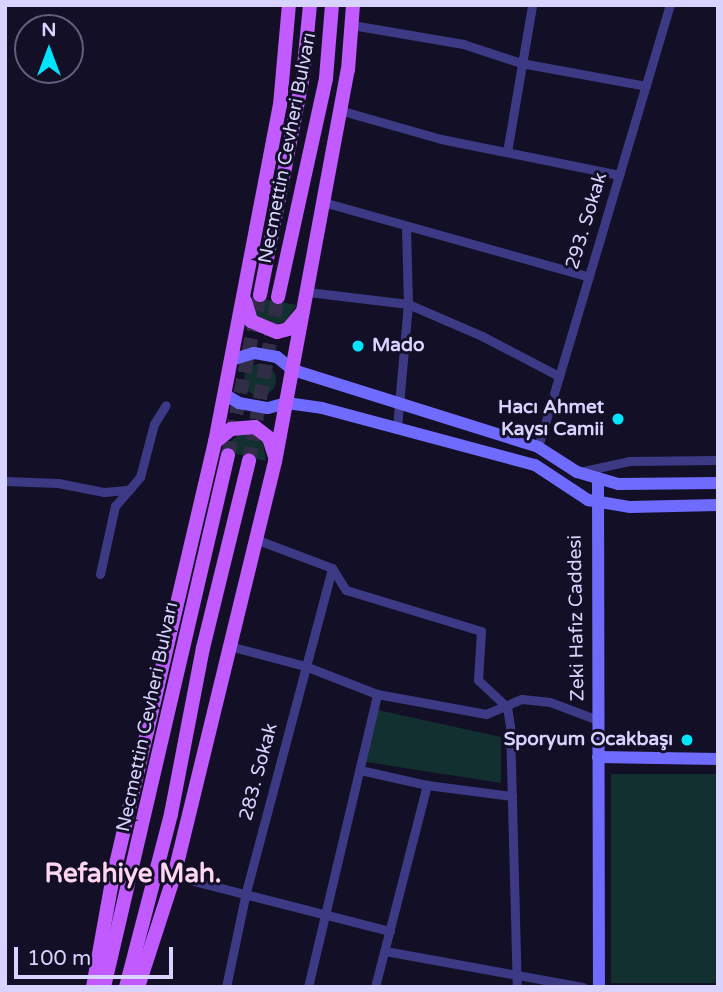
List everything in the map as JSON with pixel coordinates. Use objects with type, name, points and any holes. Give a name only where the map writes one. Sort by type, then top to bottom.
[{"type":"main road","points":[[93,987],[112,881],[225,394],[280,105],[289,5]]},
{"type":"main road","name":"Necmettin Cevheri Bulvarı","points":[[260,295],[303,76],[310,5]]},
{"type":"main road","name":"Necmettin Cevheri Bulvarı","points":[[278,297],[326,78],[332,5]]},
{"type":"main road","points":[[138,987],[174,876],[275,462],[307,299],[339,110],[353,5]]},
{"type":"main road","points":[[243,293],[251,321],[269,330],[288,329],[307,299]]},
{"type":"main road","points":[[231,360],[254,353],[277,357],[293,370],[538,447],[577,472],[618,484],[718,483]]},
{"type":"main road","points":[[225,394],[239,403],[268,408],[287,402],[397,427],[535,465],[595,501],[630,507],[718,505]]},
{"type":"main road","points":[[215,442],[231,429],[255,428],[269,438],[275,462]]},
{"type":"main road","name":"Necmettin Cevheri Bulvarı","points":[[104,987],[228,455]]},
{"type":"main road","name":"Necmettin Cevheri Bulvarı","points":[[126,987],[171,814],[203,648],[249,461]]},
{"type":"main road","name":"Zeki Hafız Caddesi","points":[[598,478],[595,501],[599,987]]},
{"type":"main road","points":[[598,757],[718,759]]},
{"type":"street","points":[[508,152],[532,5]]},
{"type":"street","name":"293. Sokak","points":[[538,447],[670,5]]},
{"type":"street","points":[[352,25],[463,44],[522,63],[646,86]]},
{"type":"street","points":[[339,110],[441,139],[619,175]]},
{"type":"street","points":[[323,202],[589,276]]},
{"type":"street","points":[[397,427],[408,304],[406,227]]},
{"type":"street","points":[[307,299],[408,304],[482,336],[559,376]]},
{"type":"street","points":[[100,574],[115,506],[140,477],[154,424],[166,405]]},
{"type":"street","points":[[577,472],[629,461],[718,460]]},
{"type":"street","points":[[5,481],[58,483],[104,492],[130,490]]},
{"type":"street","points":[[255,539],[332,568],[346,590],[481,631],[478,680],[506,708],[512,796],[517,987]]},
{"type":"street","name":"283. Sokak","points":[[226,987],[246,892],[332,568]]},
{"type":"street","points":[[229,646],[305,666],[377,694],[486,714],[506,708],[522,699],[550,702],[598,720]]},
{"type":"street","points":[[308,987],[377,694]]},
{"type":"street","points":[[360,770],[427,785],[512,796]]},
{"type":"street","points":[[375,987],[427,785]]},
{"type":"street","points":[[174,876],[246,892],[390,931]]},
{"type":"street","points":[[385,951],[583,987]]},
{"type":"green space","points":[[252,297],[297,305],[285,322],[270,326],[254,314]]},
{"type":"green space","points":[[260,364],[271,369],[276,380],[271,391],[260,396],[249,391],[244,380],[249,369]]},
{"type":"green space","points":[[240,433],[263,442],[266,461],[221,450]]},
{"type":"green space","points":[[378,710],[501,737],[501,783],[366,762]]},
{"type":"green space","points":[[611,774],[718,774],[718,983],[611,983]]},
{"type":"tunnel","points":[[228,455],[260,295]]},
{"type":"tunnel","points":[[249,461],[278,297]]},
{"type":"place","name":"Mado","points":[[358,346]]},
{"type":"place","name":"Hacı Ahmet Kaysı Camii","points":[[618,419]]},
{"type":"place","name":"Sporyum Ocakbaşı","points":[[687,740]]},
{"type":"district","name":"Refahiye Mah.","points":[[133,874]]}]
